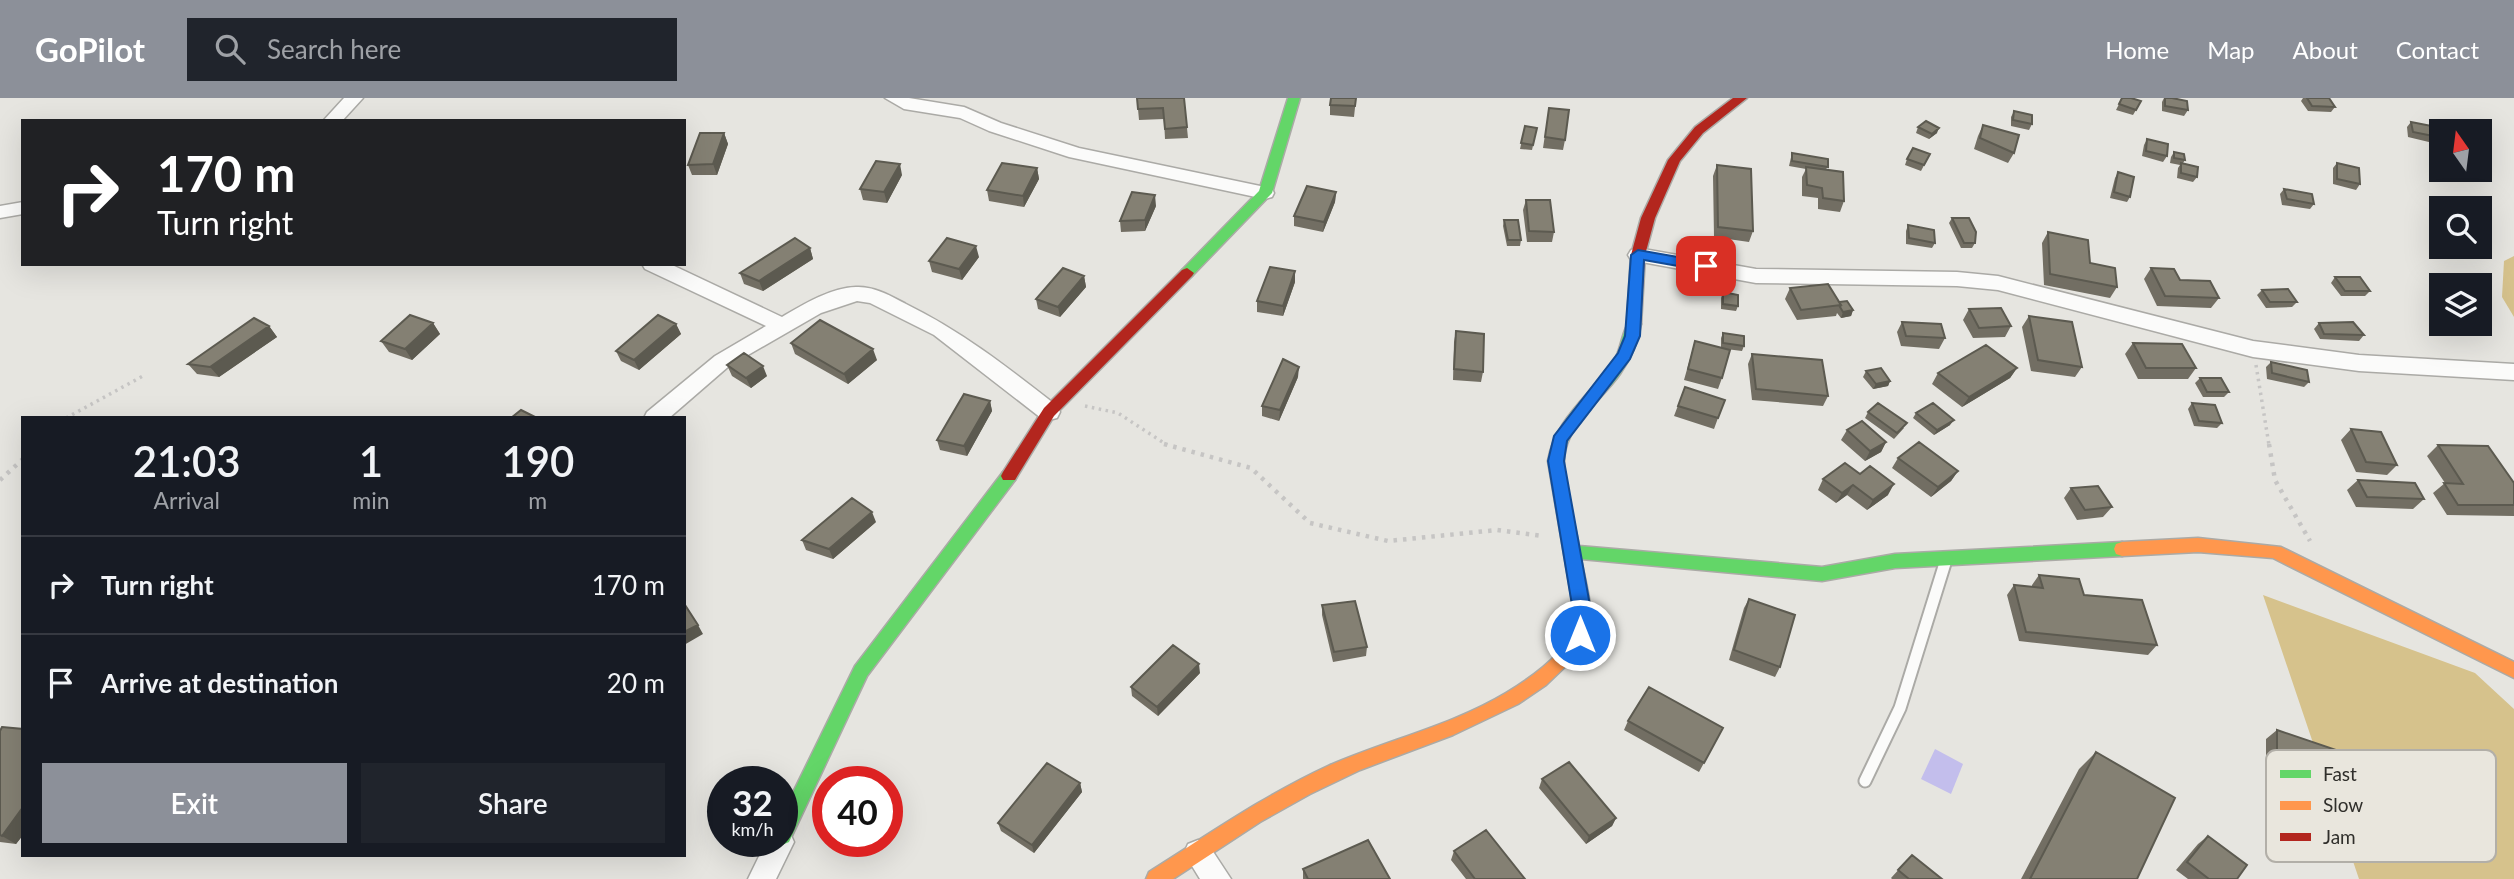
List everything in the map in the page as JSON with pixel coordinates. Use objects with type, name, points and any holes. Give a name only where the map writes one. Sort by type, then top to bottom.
[{"type":"street","points":[[334,119],[354,98]]},
{"type":"street","points":[[894,98],[910,105],[964,113],[995,127],[1076,153],[1265,193]]},
{"type":"street","points":[[798,803],[861,671],[1000,491],[1055,407],[1265,193],[1294,98]]},
{"type":"street","points":[[1156,879],[1286,797],[1351,765],[1485,714],[1529,688],[1564,659],[1580,635],[1582,611],[1556,461],[1560,440],[1625,356],[1633,336],[1638,255],[1648,218],[1674,160],[1699,130],[1741,98]]},
{"type":"street","points":[[0,212],[21,208]]},
{"type":"street","points":[[1638,255],[1755,276],[1957,279],[1998,283],[2253,349],[2358,363],[2514,372]]},
{"type":"street","points":[[656,266],[783,326]]},
{"type":"street","points":[[657,416],[722,361],[814,308],[857,294],[876,297],[941,330],[1055,407]]},
{"type":"street","points":[[1572,552],[1812,574],[1895,561],[2209,545],[2275,552],[2330,576],[2514,670]]},
{"type":"street","points":[[1198,853],[1217,879]]},
{"type":"street","points":[[762,879],[773,857]]},
{"type":"lane","points":[[1865,781],[1900,708],[1915,653],[1947,558]]},
{"type":"path","points":[[2253,349],[2275,480],[2330,576]]},
{"type":"path","points":[[70,416],[144,376]]},
{"type":"path","points":[[1055,407],[1118,413],[1169,447],[1251,468],[1310,523],[1388,541],[1497,530],[1538,534],[1572,552]]},
{"type":"path","points":[[0,480],[21,460]]},
{"type":"shaded area","points":[[2514,256],[2514,317],[2502,297],[2504,261]]},
{"type":"shaded area","points":[[2263,595],[2475,673],[2514,709],[2514,879],[2359,879],[2353,862],[2496,862],[2496,750],[2315,750]]},
{"type":"shaded area","points":[[1935,749],[1963,764],[1951,794],[1921,779]]},
{"type":"building","points":[[1137,98],[1184,98],[1187,127],[1165,129],[1163,108],[1138,109]]},
{"type":"building","points":[[1331,98],[1356,98],[1355,106],[1330,105]]},
{"type":"building","points":[[2122,98],[2141,101],[2136,110],[2119,104]]},
{"type":"building","points":[[2165,98],[2187,101],[2188,110],[2165,106]]},
{"type":"building","points":[[2307,98],[2329,98],[2335,107],[2312,106]]},
{"type":"building","points":[[1549,108],[1569,110],[1565,140],[1545,137]]},
{"type":"building","points":[[2014,111],[2032,115],[2032,124],[2013,120]]},
{"type":"building","points":[[1926,121],[1939,128],[1932,134],[1918,127]]},
{"type":"building","points":[[2411,122],[2429,125],[2429,135],[2413,132]]},
{"type":"building","points":[[1983,125],[2019,135],[2014,153],[1980,138]]},
{"type":"building","points":[[1525,126],[1537,128],[1533,145],[1521,143]]},
{"type":"building","points":[[700,133],[724,133],[713,164],[688,165]]},
{"type":"building","points":[[2147,139],[2168,144],[2167,156],[2146,151]]},
{"type":"building","points":[[1913,148],[1930,154],[1924,165],[1907,159]]},
{"type":"building","points":[[2174,152],[2184,154],[2185,160],[2174,158]]},
{"type":"building","points":[[1792,153],[1828,159],[1828,167],[1792,161]]},
{"type":"building","points":[[876,161],[900,164],[884,192],[860,189]]},
{"type":"building","points":[[1002,163],[1037,168],[1023,196],[987,190]]},
{"type":"building","points":[[2181,163],[2198,167],[2197,177],[2181,173]]},
{"type":"building","points":[[2337,163],[2359,168],[2360,184],[2337,179]]},
{"type":"building","points":[[1717,165],[1751,169],[1753,231],[1718,227]]},
{"type":"building","points":[[1806,167],[1843,172],[1844,201],[1823,198],[1822,188],[1807,185]]},
{"type":"building","points":[[2118,172],[2134,177],[2130,197],[2114,192]]},
{"type":"building","points":[[1307,186],[1336,192],[1324,222],[1294,216]]},
{"type":"building","points":[[2284,189],[2312,194],[2314,204],[2287,199]]},
{"type":"building","points":[[1132,192],[1155,195],[1145,220],[1120,221]]},
{"type":"building","points":[[1526,200],[1550,200],[1554,232],[1529,231]]},
{"type":"building","points":[[1952,218],[1969,218],[1976,232],[1975,243],[1964,243]]},
{"type":"building","points":[[1504,220],[1518,220],[1521,240],[1508,240]]},
{"type":"building","points":[[1908,225],[1934,230],[1935,243],[1909,238]]},
{"type":"building","points":[[2048,232],[2088,240],[2090,263],[2115,268],[2117,287],[2050,274]]},
{"type":"building","points":[[795,238],[810,248],[759,281],[740,273]]},
{"type":"building","points":[[947,238],[976,246],[959,269],[929,261]]},
{"type":"building","points":[[1270,267],[1295,271],[1283,306],[1257,301]]},
{"type":"building","points":[[1063,268],[1084,276],[1058,307],[1036,299]]},
{"type":"building","points":[[2151,268],[2174,269],[2180,280],[2210,281],[2219,298],[2165,296]]},
{"type":"building","points":[[2335,277],[2360,277],[2370,291],[2345,291]]},
{"type":"building","points":[[1828,284],[1841,305],[1801,310],[1790,288]]},
{"type":"building","points":[[2288,289],[2297,302],[2270,302],[2262,290]]},
{"type":"building","points":[[1723,292],[1738,295],[1738,306],[1723,304]]},
{"type":"building","points":[[1847,301],[1853,310],[1843,312],[1839,302]]},
{"type":"building","points":[[2001,308],[2011,326],[1979,328],[1969,309]]},
{"type":"building","points":[[410,315],[433,323],[405,349],[381,341]]},
{"type":"building","points":[[658,315],[676,324],[634,360],[616,351]]},
{"type":"building","points":[[2029,316],[2072,322],[2082,367],[2038,360]]},
{"type":"building","points":[[254,318],[269,326],[210,367],[188,364]]},
{"type":"building","points":[[820,320],[873,349],[844,374],[791,343]]},
{"type":"building","points":[[1902,322],[1941,324],[1945,338],[1906,336]]},
{"type":"building","points":[[2353,322],[2364,335],[2324,334],[2319,323]]},
{"type":"building","points":[[1456,331],[1484,334],[1483,372],[1454,369]]},
{"type":"building","points":[[1723,333],[1744,336],[1744,346],[1723,343]]},
{"type":"building","points":[[1695,341],[1730,350],[1722,378],[1688,369]]},
{"type":"building","points":[[2133,343],[2182,344],[2196,368],[2146,368]]},
{"type":"building","points":[[1986,345],[2017,368],[1969,397],[1938,373]]},
{"type":"building","points":[[744,353],[763,366],[746,378],[727,365]]},
{"type":"building","points":[[1752,354],[1822,360],[1828,396],[1756,389]]},
{"type":"building","points":[[1283,359],[1299,367],[1280,410],[1262,406]]},
{"type":"building","points":[[2271,362],[2307,370],[2309,382],[2272,373]]},
{"type":"building","points":[[1881,368],[1890,381],[1876,384],[1866,371]]},
{"type":"building","points":[[2200,378],[2221,378],[2229,392],[2207,392]]},
{"type":"building","points":[[1685,387],[1725,400],[1718,418],[1678,406]]},
{"type":"building","points":[[964,394],[990,401],[964,446],[937,440]]},
{"type":"building","points":[[1878,403],[1907,423],[1897,433],[1868,412]]},
{"type":"building","points":[[1933,403],[1954,420],[1937,430],[1916,413]]},
{"type":"building","points":[[2192,403],[2215,405],[2222,423],[2199,421]]},
{"type":"building","points":[[521,410],[533,416],[514,416]]},
{"type":"building","points":[[1862,421],[1886,442],[1870,451],[1847,430]]},
{"type":"building","points":[[2351,429],[2381,432],[2397,465],[2366,462]]},
{"type":"building","points":[[1919,442],[1958,471],[1938,487],[1898,458]]},
{"type":"building","points":[[2438,445],[2488,446],[2514,483],[2514,505],[2458,505],[2444,483],[2463,484]]},
{"type":"building","points":[[1845,463],[1860,474],[1870,466],[1894,484],[1873,500],[1853,485],[1842,493],[1823,479]]},
{"type":"building","points":[[2358,480],[2415,483],[2424,499],[2367,497]]},
{"type":"building","points":[[2098,486],[2112,507],[2085,510],[2071,488]]},
{"type":"building","points":[[852,498],[872,512],[829,549],[802,540]]},
{"type":"building","points":[[2039,575],[2079,579],[2084,595],[2142,600],[2157,645],[2026,632],[2014,585],[2043,588]]},
{"type":"building","points":[[1749,599],[1795,615],[1780,667],[1734,650]]},
{"type":"building","points":[[1355,601],[1367,647],[1334,652],[1322,605]]},
{"type":"building","points":[[686,607],[698,625],[686,631]]},
{"type":"building","points":[[1173,645],[1199,664],[1157,707],[1131,687]]},
{"type":"building","points":[[1649,687],[1723,728],[1704,763],[1628,721]]},
{"type":"building","points":[[2,727],[21,729],[21,810],[2,836],[0,835]]},
{"type":"building","points":[[2277,730],[2336,750],[2277,750]]},
{"type":"building","points":[[2096,752],[2175,798],[2137,879],[2030,879]]},
{"type":"building","points":[[1569,762],[1616,818],[1589,836],[1542,779]]},
{"type":"building","points":[[1047,763],[1080,783],[1032,845],[998,823]]},
{"type":"building","points":[[1486,830],[1525,879],[1475,879],[1454,851]]},
{"type":"building","points":[[2208,836],[2247,865],[2237,879],[2209,879],[2187,862]]},
{"type":"building","points":[[1368,840],[1390,879],[1308,879],[1303,869]]},
{"type":"building","points":[[1912,855],[1942,879],[1909,879],[1898,870]]},
{"type":"traffic: fast","points":[[1187,273],[1265,193],[1294,98]]},
{"type":"traffic: fast","points":[[1580,633],[1582,612],[1556,461],[1557,453],[1569,425],[1624,356],[1631,341],[1634,324]]},
{"type":"traffic: fast","points":[[798,803],[861,671],[1009,476]]},
{"type":"traffic: fast","points":[[1572,552],[1822,574],[1895,561],[2122,549]]},
{"type":"traffic: slow","points":[[2122,549],[2198,545],[2275,552],[2514,670]]},
{"type":"traffic: slow","points":[[1156,879],[1287,796],[1354,764],[1447,729],[1512,699],[1540,680],[1563,658],[1580,633]]},
{"type":"traffic: jam","points":[[1634,324],[1638,255],[1648,218],[1674,160],[1699,130],[1741,98]]},
{"type":"traffic: jam","points":[[1009,476],[1049,412],[1187,273]]},
{"type":"route","points":[[1580,635],[1582,611],[1556,461],[1560,440],[1625,356],[1633,336],[1638,255],[1706,266]]}]
